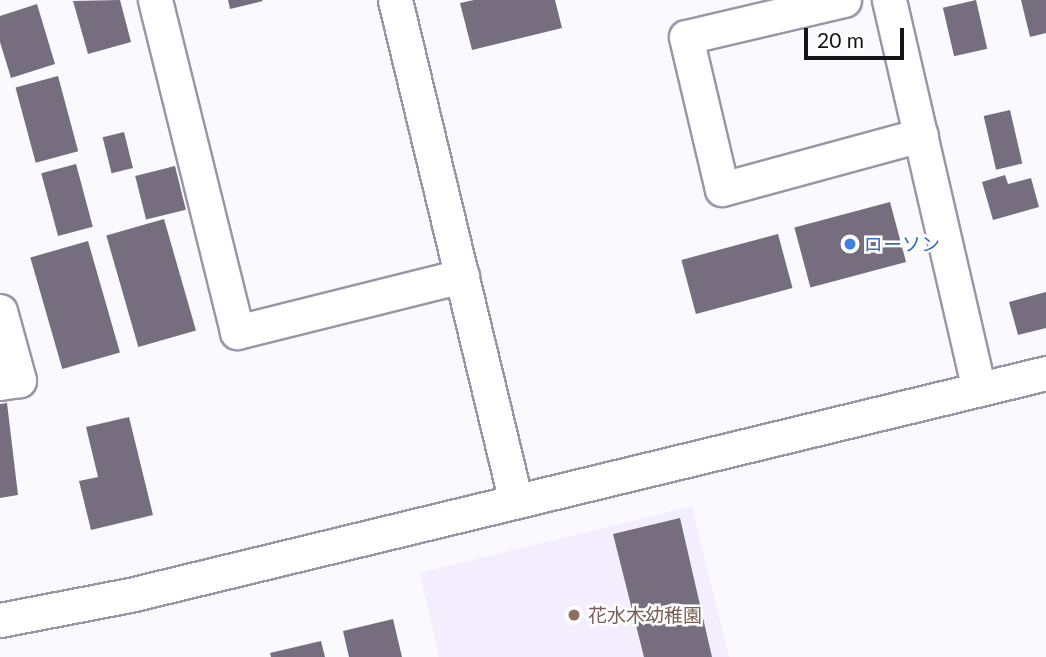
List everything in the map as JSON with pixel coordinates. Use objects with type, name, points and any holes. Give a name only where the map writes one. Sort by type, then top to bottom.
[{"type":"street","points":[[155,0],[237,332],[462,276]]},
{"type":"street","points":[[395,0],[516,502]]},
{"type":"street","points":[[844,0],[686,37],[722,189],[921,135]]},
{"type":"street","points":[[889,0],[979,389]]},
{"type":"street","points":[[0,311],[19,380],[0,383]]},
{"type":"street","points":[[0,620],[130,595],[1046,373]]},
{"type":"shaded area","name":"花水木幼稚園","points":[[692,506],[729,657],[439,657],[420,573]]},
{"type":"building","points":[[120,0],[131,42],[88,54],[73,1]]},
{"type":"building","points":[[228,0],[262,0],[263,1],[230,9]]},
{"type":"building","points":[[474,0],[555,0],[562,28],[472,50],[460,3]]},
{"type":"building","points":[[976,0],[987,49],[954,56],[943,8]]},
{"type":"building","points":[[1021,0],[1046,0],[1046,33],[1030,37]]},
{"type":"building","points":[[37,4],[55,64],[11,78],[0,42],[0,16]]},
{"type":"building","points":[[58,76],[78,151],[36,163],[15,87]]},
{"type":"building","points":[[1010,110],[1022,164],[996,170],[984,116]]},
{"type":"building","points":[[124,132],[133,168],[112,173],[103,137]]},
{"type":"building","points":[[76,164],[93,227],[58,236],[41,173]]},
{"type":"building","points":[[175,166],[186,210],[146,220],[135,176]]},
{"type":"building","points":[[1005,175],[1008,184],[1031,178],[1039,207],[993,220],[982,182]]},
{"type":"building","name":"ローソン","points":[[890,202],[906,262],[810,288],[794,228]]},
{"type":"building","points":[[164,219],[196,331],[138,347],[106,236]]},
{"type":"building","points":[[778,234],[792,288],[696,314],[681,260]]},
{"type":"building","points":[[88,241],[120,353],[62,369],[30,258]]},
{"type":"building","points":[[1046,292],[1046,328],[1018,335],[1009,302]]},
{"type":"building","points":[[7,403],[18,495],[0,498],[0,404]]},
{"type":"building","points":[[129,417],[153,515],[91,530],[79,481],[98,477],[86,427]]},
{"type":"building","points":[[680,518],[712,657],[644,657],[613,534]]},
{"type":"building","points":[[393,619],[402,657],[349,657],[343,631]]},
{"type":"building","points":[[321,641],[325,657],[271,657],[270,653]]},
{"type":"place","name":"ローソン","points":[[850,244]]},
{"type":"place","name":"花水木幼稚園","points":[[574,615]]}]
